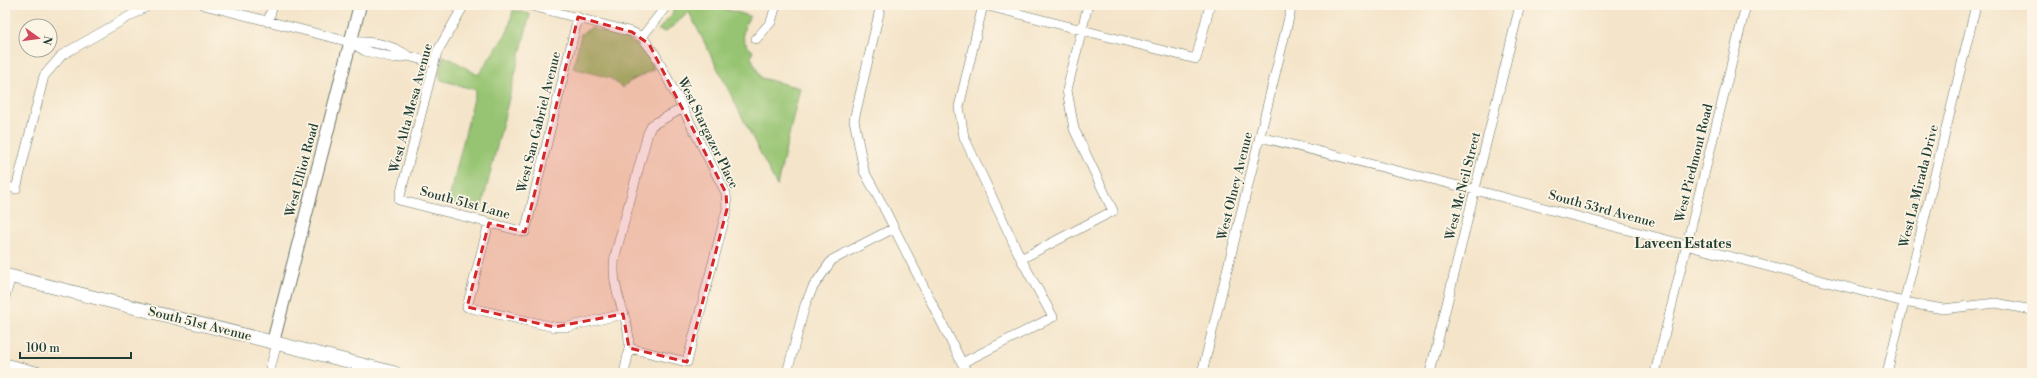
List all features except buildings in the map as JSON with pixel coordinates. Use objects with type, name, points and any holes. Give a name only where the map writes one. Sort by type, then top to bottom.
[{"type":"main road","name":"West Elliot Road","points":[[275,342],[360,5]]},
{"type":"main road","name":"South 51st Avenue","points":[[8,276],[395,373]]},
{"type":"street","points":[[5,186],[16,189],[44,76],[62,55],[148,5]]},
{"type":"street","points":[[204,5],[350,42],[365,50],[396,58],[408,56],[434,63]]},
{"type":"street","points":[[268,22],[273,5]]},
{"type":"street","name":"West Alta Mesa Avenue","points":[[399,200],[434,63],[441,44],[464,5]]},
{"type":"street","points":[[528,5],[632,32],[642,37],[667,5]]},
{"type":"street","points":[[756,39],[771,22],[776,5]]},
{"type":"street","points":[[880,5],[854,120],[864,172],[967,373]]},
{"type":"street","points":[[962,362],[1053,316],[1021,259],[964,137],[959,107],[983,5],[1196,59],[1210,5]]},
{"type":"street","points":[[1021,259],[1113,211],[1074,129],[1067,90],[1088,5]]},
{"type":"street","name":"West Olney Avenue","points":[[1202,373],[1292,5]]},
{"type":"street","name":"West McNeil Street","points":[[1430,373],[1520,5]]},
{"type":"street","name":"West Piedmont Road","points":[[1655,373],[1746,5]]},
{"type":"street","name":"West La Mirada Drive","points":[[1887,373],[1976,5]]},
{"type":"street","name":"West San Gabriel Avenue","points":[[525,232],[578,17]]},
{"type":"street","name":"West Stargazer Place","points":[[629,348],[687,362],[726,209],[726,193],[655,54],[642,37]]},
{"type":"street","points":[[624,373],[629,348],[623,314],[614,284],[613,269],[646,139],[652,125],[682,108]]},
{"type":"street","name":"South 53rd Avenue","points":[[1260,136],[1475,190],[1904,302],[1943,309],[1996,303],[2032,310]]},
{"type":"street","name":"South 51st Lane","points":[[399,200],[525,232]]},
{"type":"street","points":[[489,223],[467,307],[554,328],[567,327],[623,314]]},
{"type":"street","points":[[787,373],[805,305],[813,287],[832,260],[894,228]]},
{"type":"street","points":[[5,297],[8,276]]},
{"type":"street","name":"West Elliot Road","points":[[269,373],[275,342]]},
{"type":"street","points":[[5,363],[33,372],[44,373]]},
{"type":"highlighted area","points":[[578,17],[632,32],[649,44],[726,193],[727,209],[687,362],[629,348],[623,314],[554,327],[467,307],[489,223],[525,232]]},
{"type":"green space","points":[[676,5],[726,5],[725,9],[750,16],[745,26],[743,35],[746,43],[753,51],[751,57],[761,78],[800,88],[777,186],[689,12],[666,32],[658,30],[671,16]]},
{"type":"green space","points":[[513,10],[530,14],[481,210],[448,203],[476,90],[441,80],[439,74],[443,56],[478,75],[508,31]]},
{"type":"green space","points":[[591,28],[620,36],[636,45],[649,59],[654,69],[629,82],[623,88],[610,78],[573,68],[581,34]]},
{"type":"district","name":"Laveen Estates","points":[[1683,244]]}]
